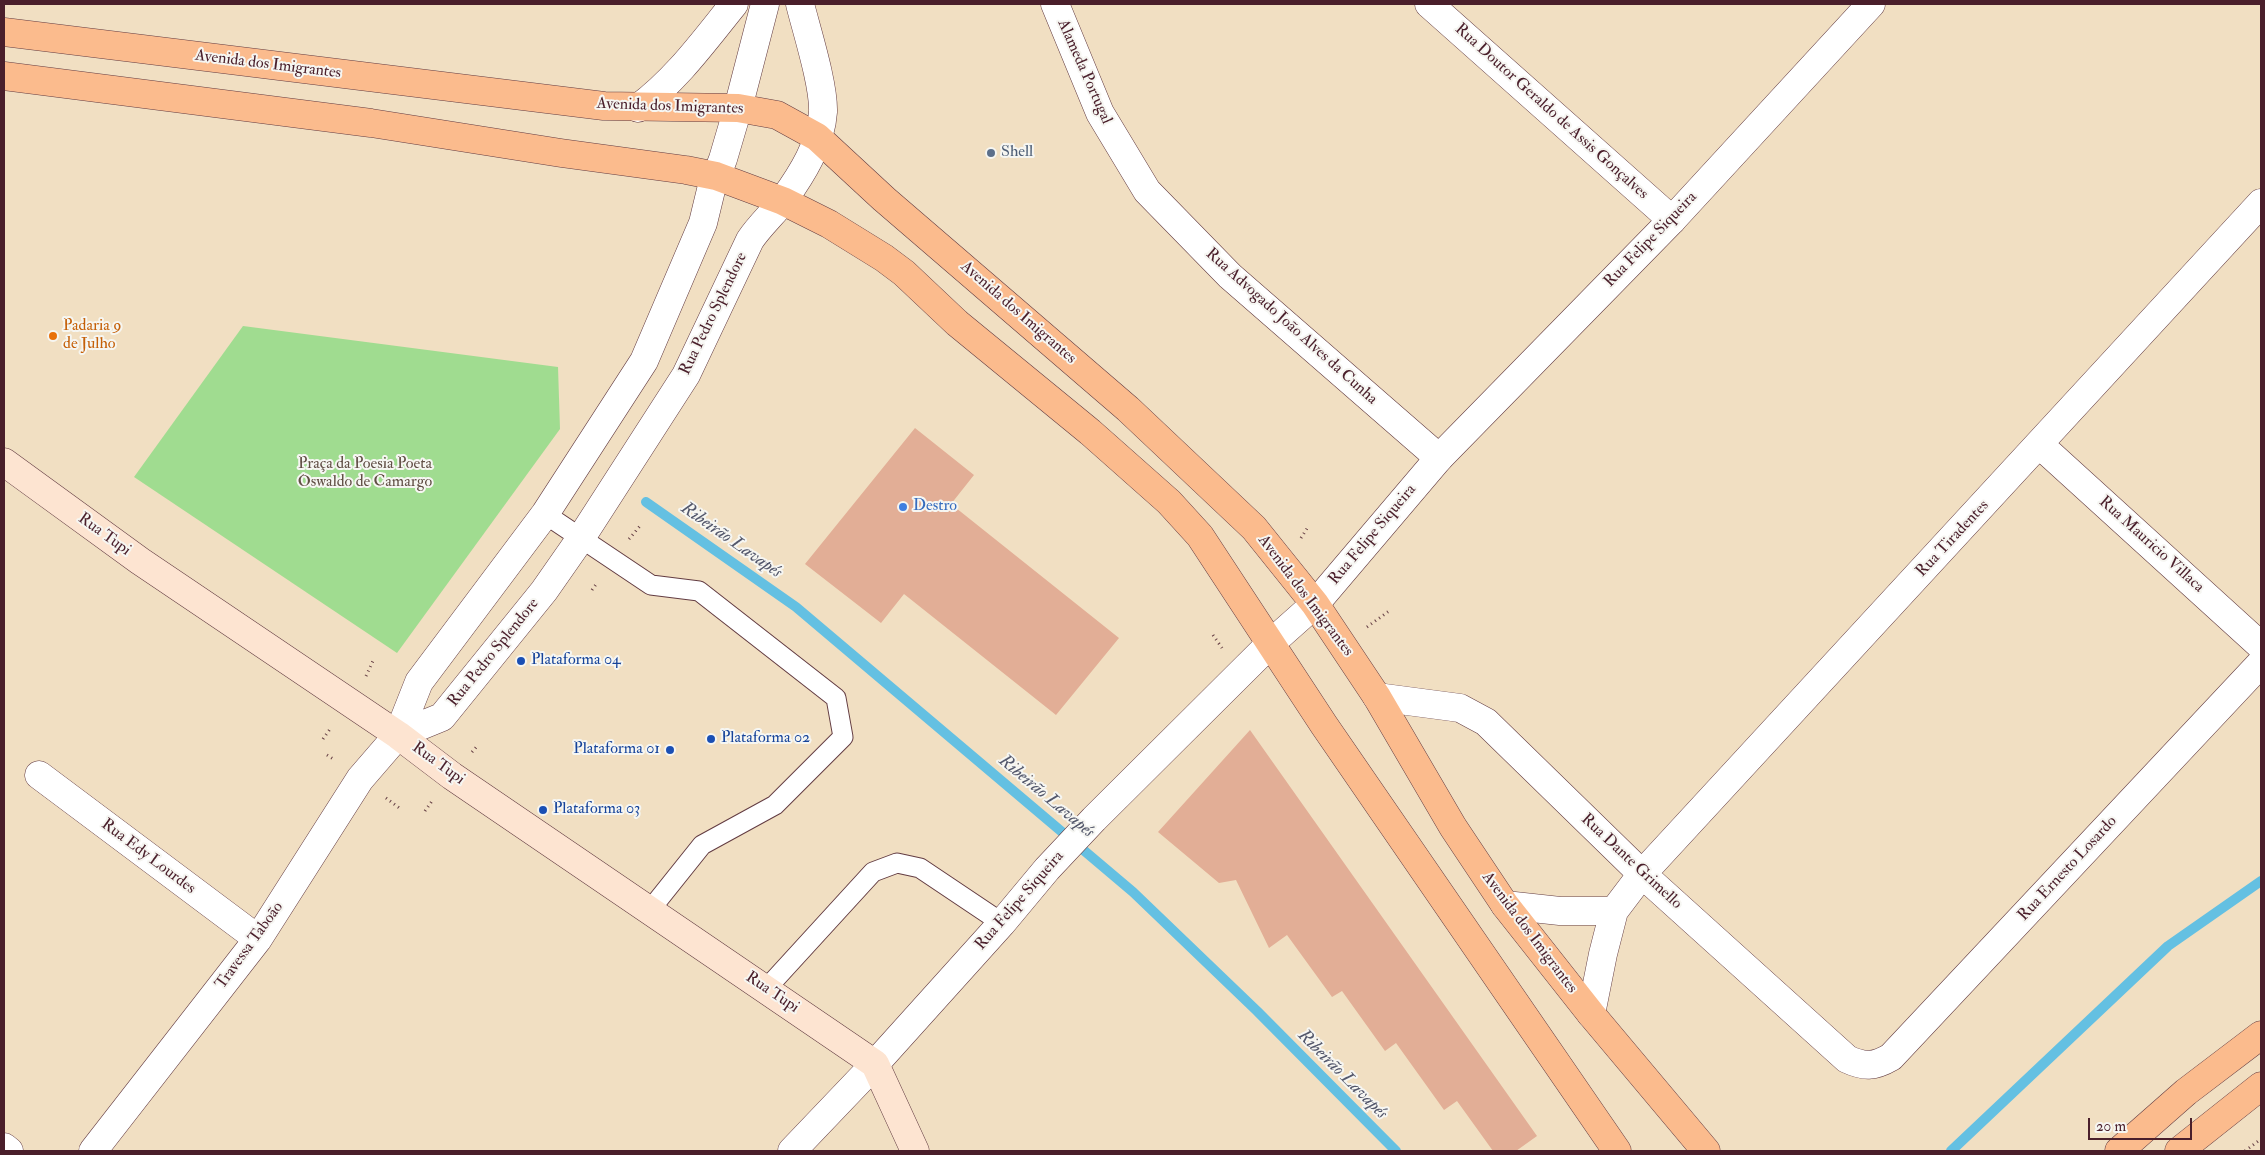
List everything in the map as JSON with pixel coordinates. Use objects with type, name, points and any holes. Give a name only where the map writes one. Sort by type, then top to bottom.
[{"type":"main road","name":"Avenida dos Imigrantes","points":[[4,32],[537,99],[638,108],[738,108],[777,115],[817,137],[884,198],[1128,409],[1254,528],[1315,604],[1377,697],[1453,827],[1505,905],[1591,1014],[1706,1151]]},
{"type":"main road","points":[[4,76],[371,123],[716,176],[783,201],[829,224],[904,273],[957,323],[1090,432],[1169,502],[1205,543],[1240,594],[1270,644],[1611,1147]]},
{"type":"main road","name":"Rua Tupi","points":[[4,462],[140,561],[398,735],[452,776],[875,1064]]},
{"type":"main road","points":[[2119,1151],[2186,1092],[2261,1035]]},
{"type":"main road","points":[[875,1064],[916,1151]]},
{"type":"main road","points":[[2179,1151],[2261,1086]]},
{"type":"main road","points":[[1684,1127],[1722,1151]]},
{"type":"street","points":[[638,108],[661,91],[678,73],[734,4]]},
{"type":"street","points":[[398,735],[419,682],[545,514],[644,361],[702,223],[738,108],[765,4]]},
{"type":"street","name":"Rua Pedro Splendore","points":[[398,735],[442,717],[544,591],[581,538],[686,375],[750,240],[761,224],[783,201],[809,159],[823,113],[800,4]]},
{"type":"street","name":"Alameda Portugal","points":[[1054,4],[1100,113],[1147,191]]},
{"type":"street","name":"Rua Doutor Geraldo de Assis Gonçalves","points":[[1429,4],[1672,220]]},
{"type":"street","name":"Rua Felipe Siqueira","points":[[792,1151],[875,1064],[1002,923],[1046,869],[1270,644],[1315,604],[1438,458],[1672,220],[1871,4]]},
{"type":"street","name":"Rua Advogado João Alves da Cunha","points":[[1147,191],[1230,276],[1438,458]]},
{"type":"street","name":"Rua Tiradentes","points":[[1614,911],[1642,874],[2040,445],[2261,203]]},
{"type":"street","name":"Rua Mauricio Villaca","points":[[2040,445],[2261,646]]},
{"type":"street","name":"Rua Ernesto Losardo","points":[[1869,1066],[1880,1064],[1891,1057],[2261,663]]},
{"type":"street","name":"Rua Dante Grimello","points":[[1377,697],[1460,708],[1486,722],[1642,874],[1847,1059],[1860,1065],[1869,1066]]},
{"type":"street","name":"Travessa Taboão","points":[[93,1151],[258,939],[360,779],[398,735]]},
{"type":"street","name":"Rua Edy Lourdes","points":[[39,775],[258,939]]},
{"type":"street","points":[[1505,905],[1560,911],[1614,911],[1591,1014]]},
{"type":"street","points":[[4,1147],[9,1151]]},
{"type":"lane","points":[[545,514],[651,585],[699,591],[836,698],[843,737],[775,805],[702,845],[650,910]]},
{"type":"lane","points":[[766,989],[873,872],[897,863],[920,868],[1002,923]]},
{"type":"path","points":[[2245,1151],[2261,1138]]},
{"type":"green space","name":"Praça da Poesia Poeta Oswaldo de Camargo","points":[[243,326],[558,367],[560,429],[397,653],[134,477]]},
{"type":"building","points":[[915,428],[974,475],[951,504],[1119,638],[1056,715],[904,594],[881,623],[805,564]]},
{"type":"building","points":[[1250,730],[1537,1136],[1516,1151],[1493,1151],[1457,1101],[1444,1110],[1396,1043],[1385,1051],[1342,991],[1332,997],[1287,935],[1269,948],[1236,880],[1219,883],[1158,832]]},
{"type":"waterway","name":"Ribeirão Lavapés","points":[[646,502],[796,607],[1133,892],[1257,1011],[1396,1151]]},
{"type":"waterway","points":[[1951,1151],[2168,946],[2261,881]]},
{"type":"place","name":"Shell","points":[[991,153]]},
{"type":"place","name":"Padaria 9 de Julho","points":[[53,336]]},
{"type":"place","name":"Destro","points":[[903,507]]},
{"type":"place","name":"Plataforma 04","points":[[521,661]]},
{"type":"place","name":"Plataforma 02","points":[[711,739]]},
{"type":"place","name":"Plataforma 01","points":[[670,750]]},
{"type":"place","name":"Plataforma 03","points":[[543,810]]}]
